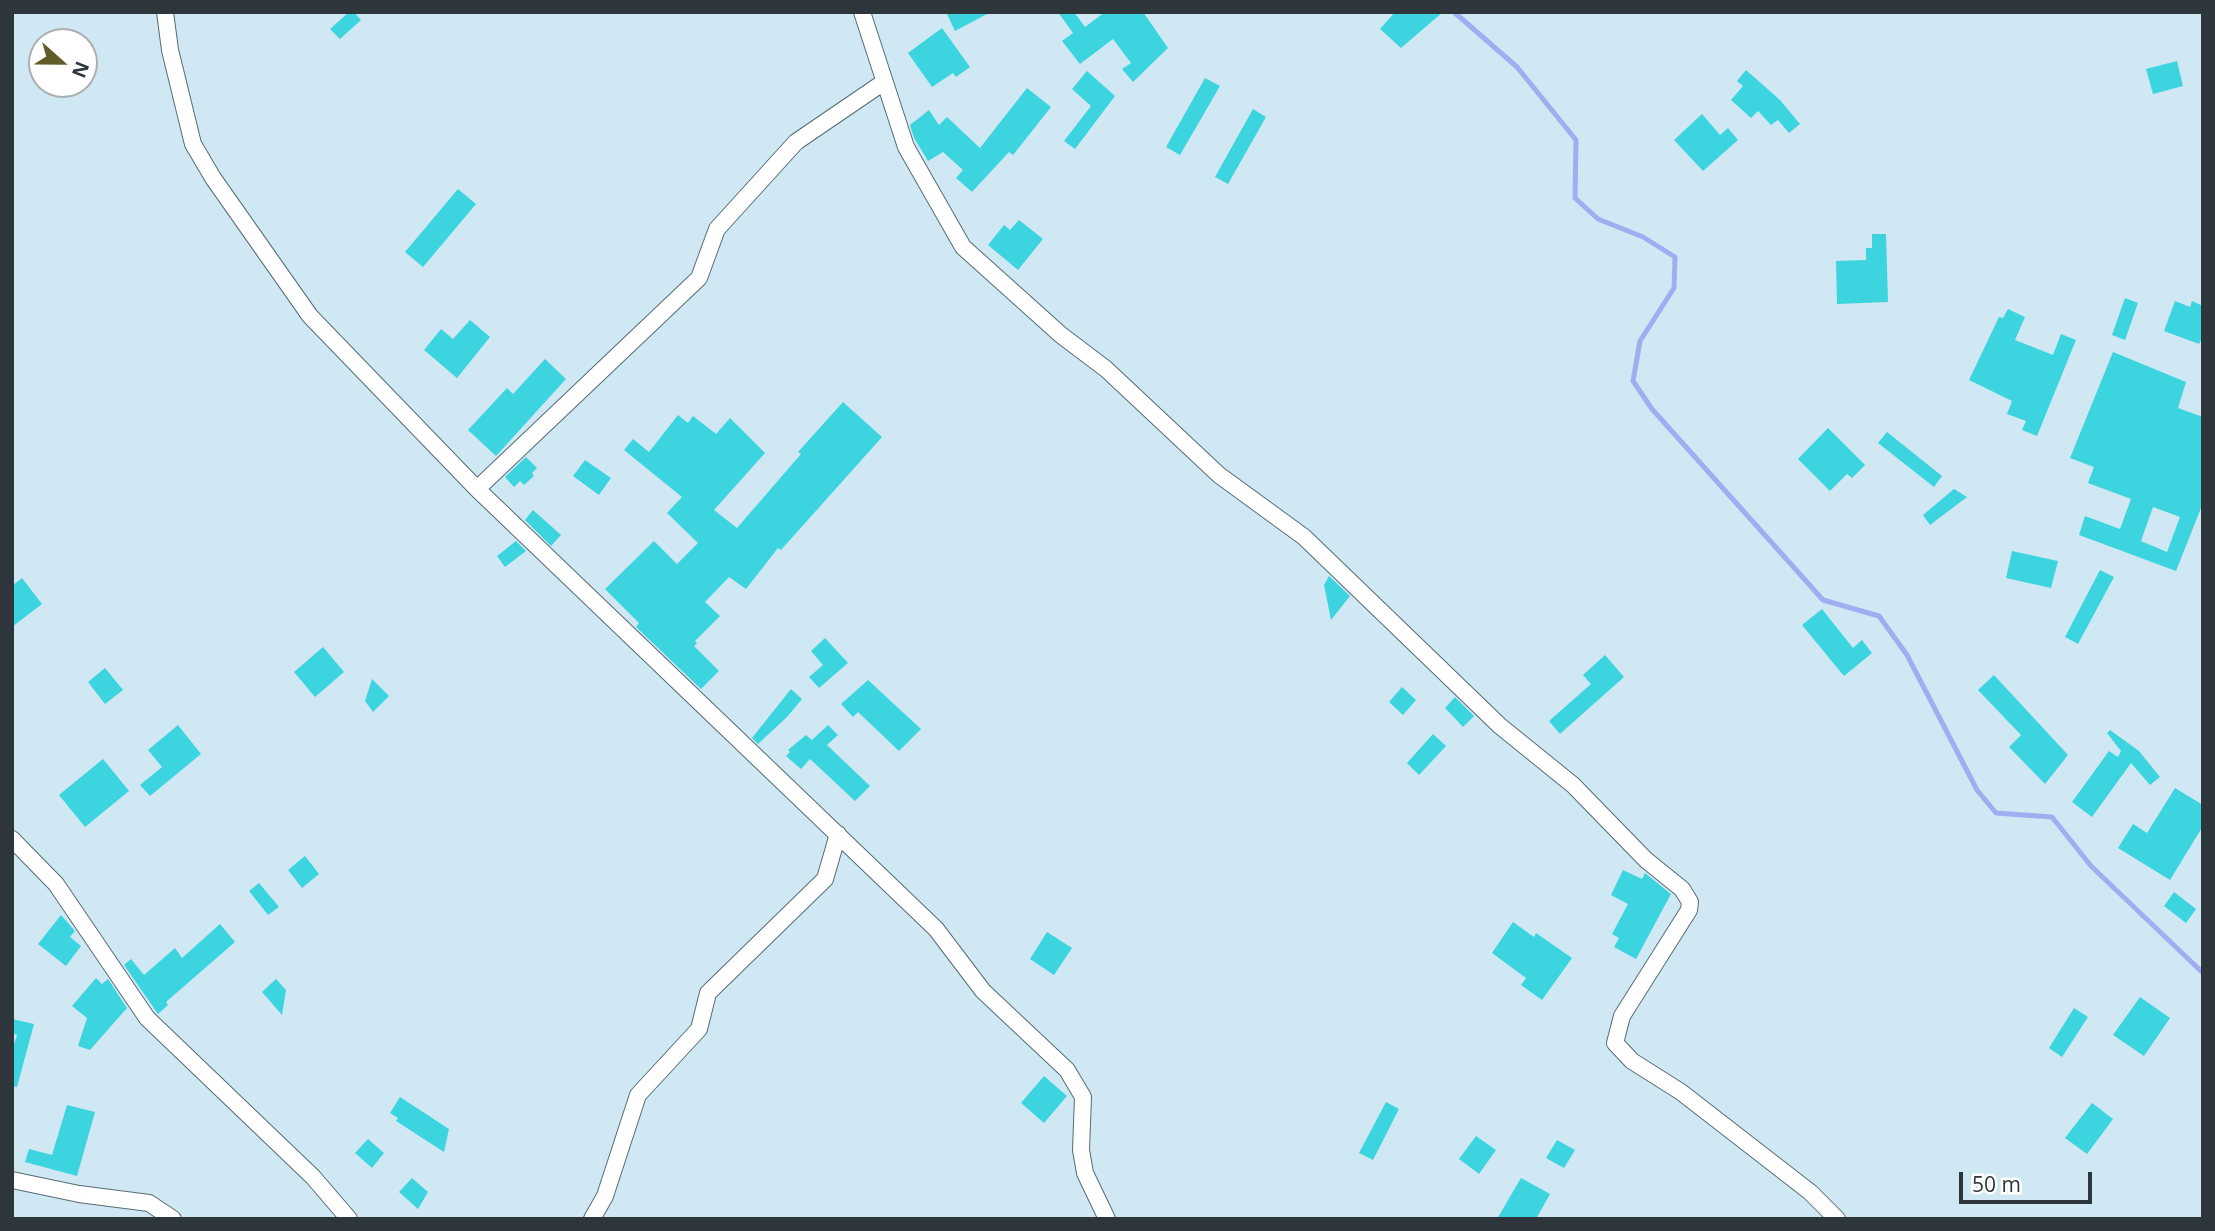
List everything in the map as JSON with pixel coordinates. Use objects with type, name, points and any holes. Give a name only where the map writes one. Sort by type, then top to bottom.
[{"type":"street","points":[[165,12],[170,50],[192,144],[310,316],[477,489],[936,929],[983,991],[1067,1070],[1083,1097],[1081,1150],[1085,1173],[1107,1219]]},
{"type":"street","points":[[862,12],[906,147],[963,247],[1061,335],[1106,369],[1219,475],[1304,537],[1500,726],[1573,785],[1646,860],[1682,889],[1690,902],[1689,910],[1622,1016],[1615,1043],[1632,1061],[1681,1092],[1810,1192],[1837,1219]]},
{"type":"street","points":[[477,489],[699,278],[718,229],[796,142],[884,82]]},
{"type":"street","points":[[592,1219],[605,1196],[638,1095],[699,1029],[708,993],[825,879],[838,835]]},
{"type":"street","points":[[12,839],[56,884],[147,1018],[313,1177],[349,1219]]},
{"type":"street","points":[[12,1180],[79,1194],[149,1203],[173,1219]]},
{"type":"building","points":[[349,12],[354,12],[361,20],[340,39],[330,29]]},
{"type":"building","points":[[946,12],[991,12],[955,31]]},
{"type":"building","points":[[1058,12],[1074,12],[1085,27],[1105,12],[1143,12],[1168,48],[1133,82],[1122,69],[1131,63],[1113,39],[1080,64],[1062,41],[1073,33]]},
{"type":"building","points":[[1395,12],[1443,12],[1401,48],[1380,29]]},
{"type":"building","points":[[942,28],[970,67],[956,77],[953,73],[932,87],[908,53]]},
{"type":"building","points":[[2177,61],[2183,86],[2153,94],[2146,69]]},
{"type":"building","points":[[1746,70],[1780,100],[1800,124],[1789,133],[1778,120],[1771,125],[1758,111],[1751,118],[1731,100],[1743,86],[1737,81]]},
{"type":"building","points":[[1087,71],[1115,96],[1075,149],[1064,141],[1091,106],[1072,89]]},
{"type":"building","points":[[1205,78],[1220,86],[1180,155],[1166,147]]},
{"type":"building","points":[[1027,88],[1051,107],[1013,155],[1009,152],[972,192],[956,178],[963,170],[943,152],[928,161],[914,138],[910,125],[929,110],[939,125],[947,117],[980,148]]},
{"type":"building","points":[[1253,109],[1266,117],[1228,184],[1215,177]]},
{"type":"building","points":[[1702,114],[1720,135],[1728,128],[1738,140],[1703,171],[1674,140]]},
{"type":"building","points":[[458,189],[476,204],[423,267],[405,252]]},
{"type":"building","points":[[1019,220],[1043,239],[1018,270],[988,245],[1004,225],[1010,230]]},
{"type":"building","points":[[1872,234],[1886,234],[1888,302],[1837,304],[1836,261],[1866,260],[1866,248],[1872,248]]},
{"type":"building","points":[[2125,298],[2138,303],[2125,340],[2112,335]]},
{"type":"building","points":[[2175,301],[2190,307],[2192,301],[2203,306],[2203,336],[2199,344],[2164,331]]},
{"type":"building","points":[[2008,309],[2025,317],[2015,340],[2053,355],[2061,334],[2076,340],[2037,436],[2022,430],[2026,421],[2007,414],[2012,401],[1969,380],[1999,317],[2003,318]]},
{"type":"building","points":[[470,320],[490,337],[457,378],[424,350],[441,329],[453,339]]},
{"type":"building","points":[[2113,352],[2186,382],[2178,408],[2203,417],[2203,503],[2176,571],[2079,535],[2085,516],[2120,529],[2131,499],[2088,483],[2094,467],[2070,458]],"holes":[[[2153,507],[2180,517],[2167,552],[2141,541]]]},
{"type":"building","points":[[545,359],[566,379],[496,456],[468,430],[507,388],[513,394]]},
{"type":"building","points":[[843,402],[882,437],[781,550],[778,548],[746,589],[729,577],[705,602],[720,616],[695,641],[697,643],[694,646],[719,671],[701,689],[636,627],[639,623],[605,589],[654,541],[677,564],[698,543],[667,513],[682,497],[624,450],[633,439],[649,452],[678,415],[688,423],[693,416],[716,434],[730,418],[765,453],[714,510],[737,528],[801,454],[798,452]]},
{"type":"building","points":[[1828,428],[1865,465],[1852,478],[1847,474],[1830,491],[1798,459]]},
{"type":"building","points":[[1887,432],[1942,476],[1934,487],[1878,443]]},
{"type":"building","points":[[526,457],[537,468],[532,473],[534,476],[524,485],[520,481],[514,487],[505,477]]},
{"type":"building","points":[[585,460],[611,478],[599,495],[573,476]]},
{"type":"building","points":[[1954,489],[1967,497],[1930,525],[1923,515]]},
{"type":"building","points":[[533,510],[561,535],[551,546],[525,520]]},
{"type":"building","points":[[516,541],[526,551],[505,567],[497,556]]},
{"type":"building","points":[[2012,551],[2058,561],[2051,588],[2006,578]]},
{"type":"building","points":[[2100,570],[2114,577],[2078,644],[2065,637]]},
{"type":"building","points":[[1329,576],[1350,596],[1331,620],[1324,585]]},
{"type":"building","points":[[22,578],[42,604],[12,627],[12,586]]},
{"type":"building","points":[[1822,609],[1853,648],[1862,640],[1872,653],[1844,676],[1802,625]]},
{"type":"building","points":[[825,638],[848,663],[819,688],[809,677],[823,665],[811,651]]},
{"type":"building","points":[[323,647],[344,672],[315,697],[294,672]]},
{"type":"building","points":[[1605,655],[1624,677],[1560,734],[1549,721],[1591,684],[1583,675]]},
{"type":"building","points":[[105,668],[123,690],[105,704],[88,682]]},
{"type":"building","points":[[1994,675],[2068,755],[2045,784],[2009,747],[2021,735],[1978,690]]},
{"type":"building","points":[[372,679],[389,696],[373,712],[365,701]]},
{"type":"building","points":[[868,680],[921,729],[899,751],[858,712],[853,717],[841,704]]},
{"type":"building","points":[[1402,687],[1416,700],[1403,715],[1389,702]]},
{"type":"building","points":[[791,689],[802,699],[758,744],[752,738]]},
{"type":"building","points":[[1455,697],[1474,716],[1463,727],[1445,708]]},
{"type":"building","points":[[178,725],[201,754],[150,796],[140,785],[162,767],[148,750]]},
{"type":"building","points":[[828,725],[838,735],[827,745],[870,786],[855,801],[810,759],[801,769],[786,756],[790,752],[788,750],[806,735],[812,740]]},
{"type":"building","points":[[2110,730],[2139,751],[2160,777],[2150,785],[2131,763],[2092,817],[2072,802],[2109,751],[2118,757],[2121,751],[2107,733]]},
{"type":"building","points":[[1433,734],[1446,746],[1419,775],[1407,763]]},
{"type":"building","points":[[103,759],[129,791],[85,827],[59,795]]},
{"type":"building","points":[[2175,788],[2203,805],[2203,826],[2170,880],[2118,848],[2133,824],[2147,833]]},
{"type":"building","points":[[305,856],[319,874],[302,888],[288,870]]},
{"type":"building","points":[[1623,870],[1642,879],[1645,873],[1671,894],[1636,959],[1614,947],[1619,938],[1612,934],[1628,904],[1611,895]]},
{"type":"building","points":[[259,883],[279,907],[268,915],[249,891]]},
{"type":"building","points":[[2174,892],[2196,909],[2186,923],[2164,906]]},
{"type":"building","points":[[61,915],[75,931],[70,937],[81,946],[66,966],[38,944]]},
{"type":"building","points":[[1513,922],[1534,937],[1536,933],[1572,958],[1542,1000],[1521,985],[1526,978],[1492,953]]},
{"type":"building","points":[[220,924],[235,942],[166,1002],[168,1005],[158,1014],[124,965],[131,959],[144,975],[175,948],[182,958]]},
{"type":"building","points":[[1047,932],[1072,948],[1054,975],[1030,959]]},
{"type":"building","points":[[96,978],[102,984],[108,979],[127,1008],[90,1050],[78,1046],[87,1018],[72,1006]]},
{"type":"building","points":[[276,979],[286,990],[282,1015],[262,992]]},
{"type":"building","points":[[2140,997],[2170,1018],[2144,1056],[2113,1035]]},
{"type":"building","points":[[2074,1008],[2088,1017],[2062,1057],[2049,1048]]},
{"type":"building","points":[[12,1019],[34,1024],[17,1087],[12,1086],[12,1050],[17,1035],[12,1033]]},
{"type":"building","points":[[1044,1076],[1067,1096],[1044,1123],[1021,1103]]},
{"type":"building","points":[[400,1097],[449,1129],[444,1152],[396,1121],[398,1118],[390,1113]]},
{"type":"building","points":[[1386,1102],[1399,1109],[1373,1160],[1359,1153]]},
{"type":"building","points":[[2092,1103],[2113,1119],[2087,1154],[2065,1138]]},
{"type":"building","points":[[67,1105],[95,1112],[77,1176],[25,1162],[29,1149],[52,1155]]},
{"type":"building","points":[[1476,1136],[1496,1150],[1479,1174],[1459,1159]]},
{"type":"building","points":[[368,1139],[384,1153],[372,1168],[355,1153]]},
{"type":"building","points":[[1557,1140],[1575,1150],[1564,1168],[1546,1158]]},
{"type":"building","points":[[412,1178],[428,1192],[418,1209],[399,1192]]},
{"type":"building","points":[[1521,1178],[1550,1194],[1536,1219],[1497,1219]]},
{"type":"waterway","points":[[1454,12],[1517,67],[1576,140],[1575,198],[1598,219],[1643,237],[1675,257],[1674,288],[1640,341],[1633,381],[1652,409],[1823,600],[1879,616],[1907,655],[1977,790],[1996,813],[2052,817],[2091,866],[2203,973]]}]
